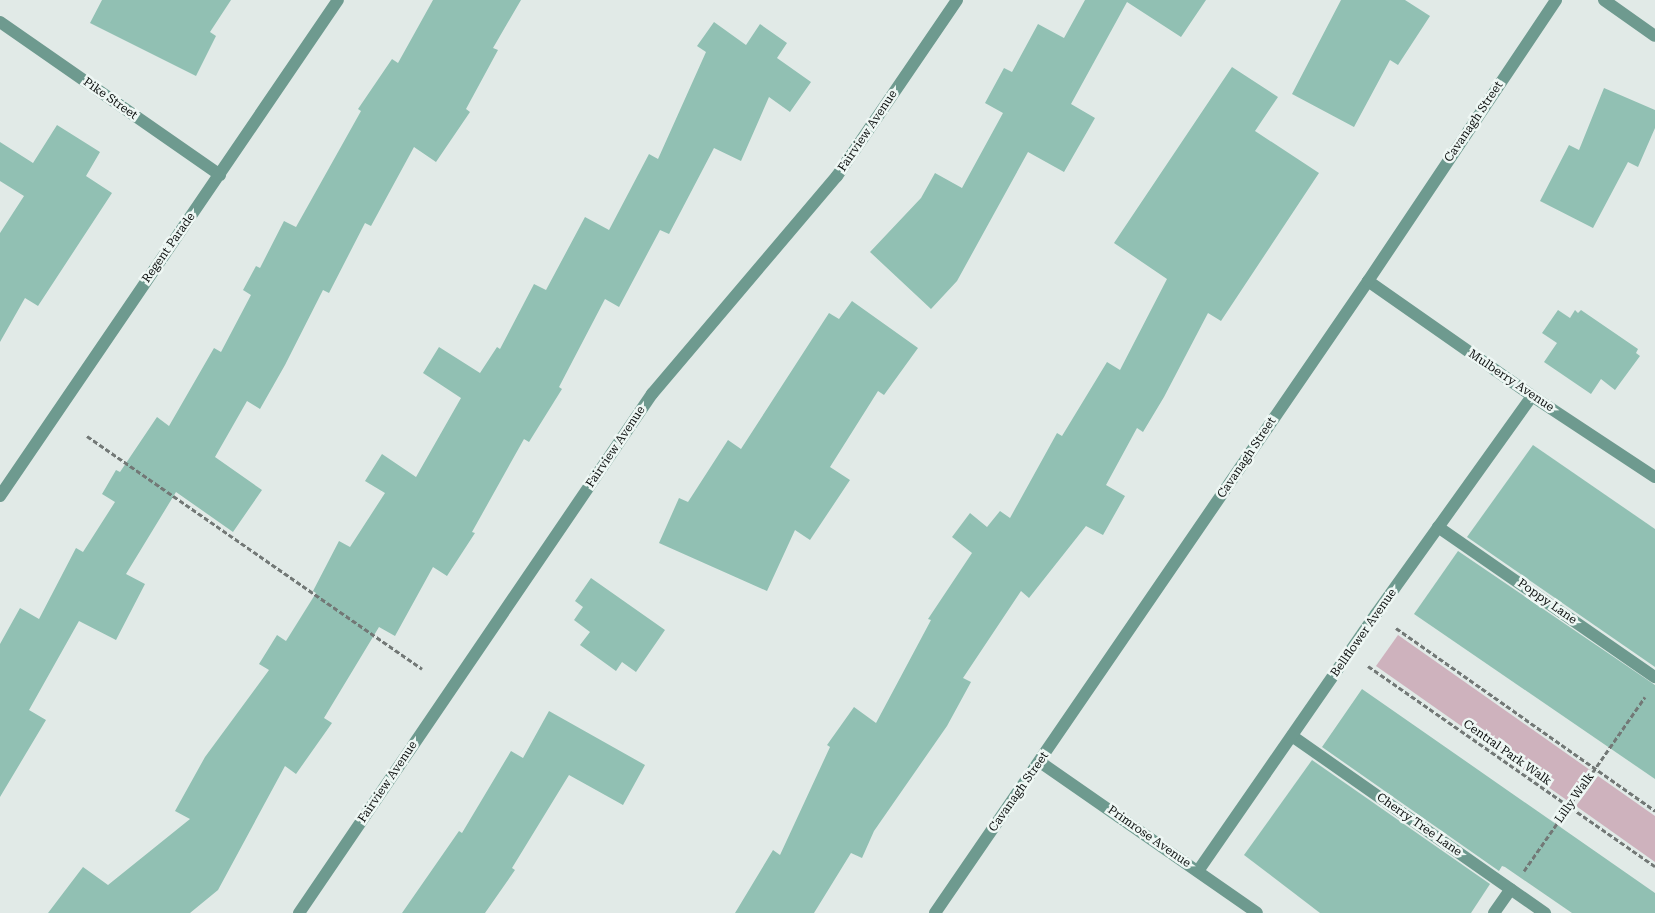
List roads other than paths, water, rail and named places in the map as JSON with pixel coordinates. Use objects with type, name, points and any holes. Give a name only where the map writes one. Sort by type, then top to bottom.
[{"type":"street","name":"Regent Parade","points":[[0,496],[338,0]]},
{"type":"street","name":"Fairview Avenue","points":[[299,913],[652,394],[838,176],[957,0]]},
{"type":"street","name":"Cavanagh Street","points":[[935,913],[1368,281],[1556,0]]},
{"type":"street","points":[[1604,0],[1655,36]]},
{"type":"street","name":"Pike Street","points":[[0,22],[220,175]]},
{"type":"street","name":"Mulberry Avenue","points":[[1368,281],[1532,396],[1655,478]]},
{"type":"street","name":"Bellflower Avenue","points":[[1198,872],[1376,614],[1532,396]]},
{"type":"street","name":"Poppy Lane","points":[[1438,527],[1655,677]]},
{"type":"street","name":"Cherry Tree Lane","points":[[1292,736],[1545,913]]},
{"type":"street","name":"Primrose Avenue","points":[[1040,762],[1257,913]]},
{"type":"street","points":[[1494,913],[1511,889]]}]
